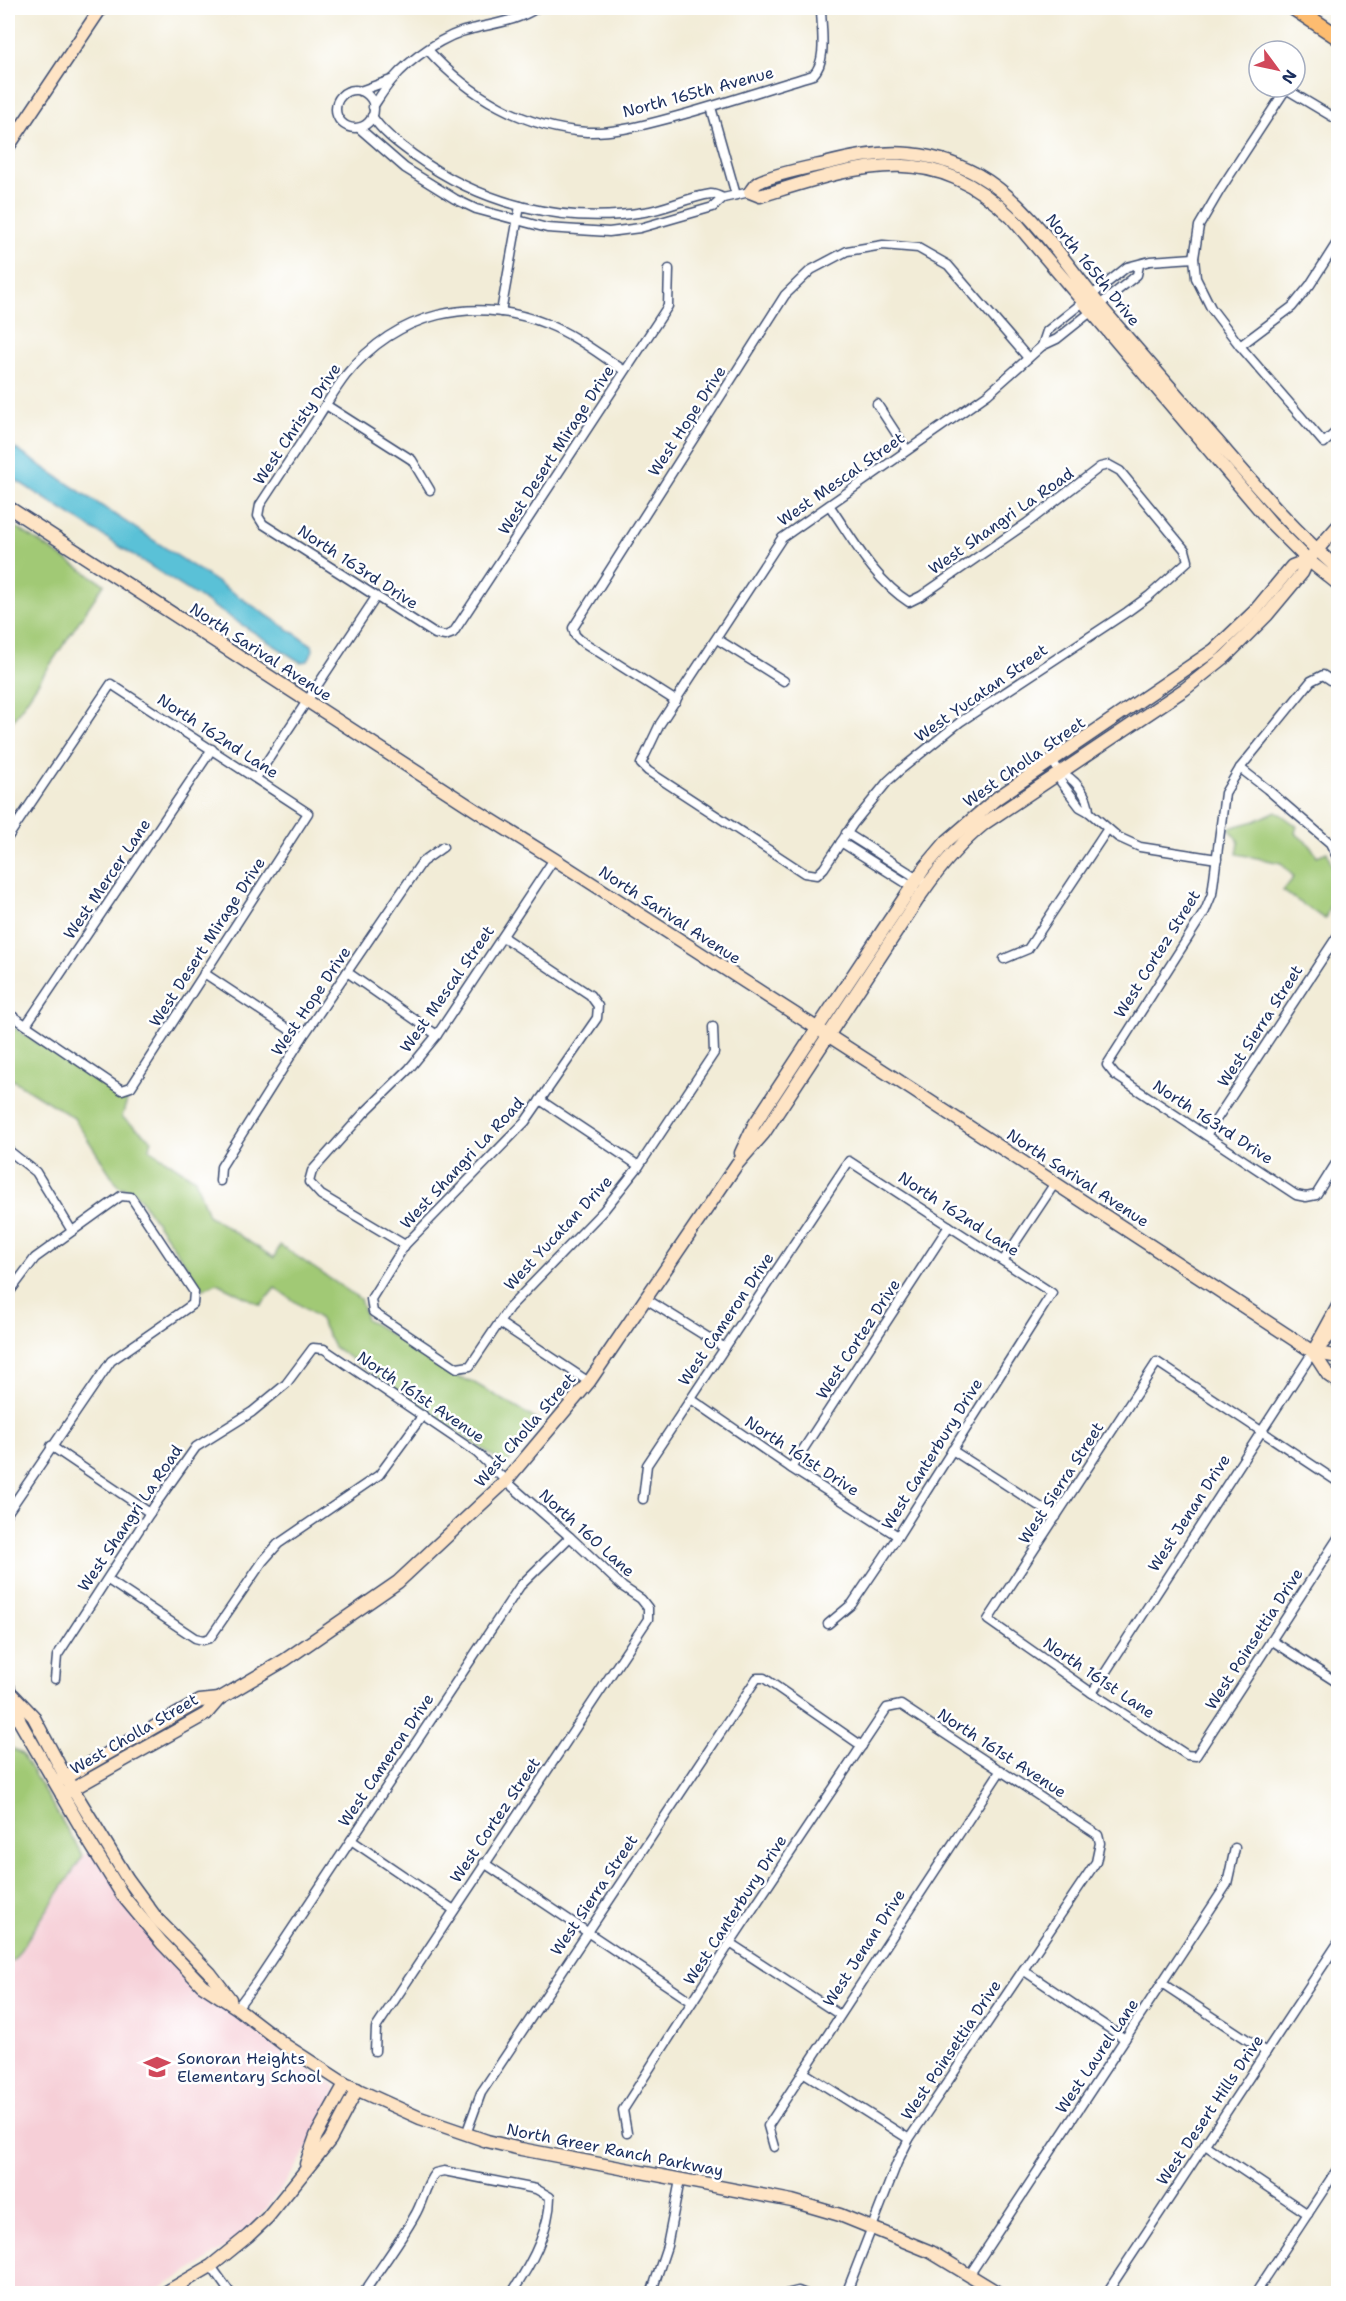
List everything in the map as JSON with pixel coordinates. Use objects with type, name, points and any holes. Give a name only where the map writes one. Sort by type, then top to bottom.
[{"type":"highway","points":[[1294,8],[1338,37]]},
{"type":"street","points":[[8,147],[101,8]]},
{"type":"street","points":[[392,80],[342,95],[336,106],[336,112],[342,123],[359,128],[369,121],[392,80],[446,38],[471,29],[492,26],[525,15],[537,8]]},
{"type":"street","name":"North 165th Avenue","points":[[428,50],[446,71],[490,104],[516,116],[587,132],[624,129],[711,107],[813,75],[818,70],[822,57],[821,8]]},
{"type":"street","points":[[1338,120],[1286,89],[1199,226],[1194,258],[1196,278],[1211,308],[1240,346],[1324,443],[1338,430]]},
{"type":"street","points":[[359,128],[426,183],[476,209],[517,221],[571,231],[609,232],[640,228],[670,220],[713,207],[723,198],[713,194],[647,212],[618,216],[558,214],[520,206],[477,192],[432,168],[380,128],[370,98],[360,91]]},
{"type":"street","points":[[711,107],[736,195]]},
{"type":"street","name":"North 165th Drive","points":[[723,198],[750,192],[760,196],[846,170],[884,165],[920,168],[946,175],[977,190],[1001,208],[1091,303],[1240,488],[1313,555],[1338,584]]},
{"type":"street","points":[[501,312],[520,206]]},
{"type":"street","points":[[1240,346],[1292,307],[1310,285],[1338,241]]},
{"type":"street","name":"West Hope Drive","points":[[676,701],[580,640],[573,628],[785,295],[811,270],[847,251],[883,245],[918,248],[948,265],[1028,358]]},
{"type":"street","name":"West Mescal Street","points":[[1091,303],[1127,267],[1150,261],[1194,258]]},
{"type":"street","name":"West Mescal Street","points":[[817,875],[804,873],[648,771],[641,764],[660,724],[782,538],[988,394],[1041,346],[1047,331],[1137,274],[1138,265]]},
{"type":"street","name":"West Desert Mirage Drive","points":[[445,636],[453,633],[668,306],[669,269]]},
{"type":"street","name":"West Christy Drive","points":[[258,516],[260,505],[346,376],[367,353],[396,332],[425,317],[460,310],[525,316],[573,337],[625,371]]},
{"type":"street","points":[[877,404],[907,450]]},
{"type":"street","points":[[326,405],[412,460],[430,490]]},
{"type":"street","name":"West Shangri La Road","points":[[829,505],[862,554],[887,584],[909,602],[1028,524],[1100,467],[1109,465]]},
{"type":"street","name":"West Yucatan Street","points":[[817,875],[846,833],[888,781],[960,722],[1149,596],[1188,561],[1185,550],[1120,471],[1109,465]]},
{"type":"street","name":"North Sarival Avenue","points":[[8,507],[1313,1352],[1338,1357]]},
{"type":"street","name":"North 163rd Drive","points":[[258,516],[263,524],[376,597],[435,634],[445,636]]},
{"type":"street","name":"West Cholla Street","points":[[736,1164],[754,1125],[817,1029],[920,885],[972,833],[1056,766],[1214,650],[1249,618],[1292,566],[1313,555],[1338,526]]},
{"type":"street","name":"North 165th Drive","points":[[1313,555],[1338,569]]},
{"type":"street","points":[[256,778],[376,597]]},
{"type":"street","points":[[717,639],[784,681]]},
{"type":"street","name":"West Cortez Street","points":[[1107,1065],[1205,910],[1212,894],[1225,793],[1240,768],[1311,681],[1323,675],[1338,685]]},
{"type":"street","name":"North 162nd Lane","points":[[8,837],[111,684],[308,813]]},
{"type":"street","name":"West Mercer Lane","points":[[26,1025],[212,749]]},
{"type":"street","points":[[1056,766],[1069,775],[1089,802],[1089,812],[1107,830],[1140,847],[1217,859]]},
{"type":"street","points":[[1240,768],[1330,843],[1338,859]]},
{"type":"street","name":"West Desert Mirage Drive","points":[[26,1025],[122,1090],[130,1087],[308,813]]},
{"type":"street","points":[[1004,959],[1028,949],[1107,830]]},
{"type":"street","points":[[846,833],[920,885]]},
{"type":"street","points":[[841,842],[920,885]]},
{"type":"street","name":"West Hope Drive","points":[[220,1181],[221,1167],[302,1038],[422,862],[443,847]]},
{"type":"street","name":"West Mescal Street","points":[[405,1245],[321,1194],[309,1182],[312,1171],[363,1114],[409,1069],[437,1035],[554,859]]},
{"type":"street","name":"West Cholla Street","points":[[64,1786],[200,1701],[219,1699],[285,1660],[398,1582],[506,1481],[589,1382],[736,1164],[764,1133],[829,1037],[920,885]]},
{"type":"street","name":"West Sierra Street","points":[[1206,1135],[1338,934]]},
{"type":"street","name":"West Shangri La Road","points":[[470,1366],[457,1368],[373,1312],[371,1299],[405,1245],[525,1122],[597,1018],[598,1006],[590,995],[503,937]]},
{"type":"street","points":[[347,972],[437,1035]]},
{"type":"street","points":[[204,974],[302,1038]]},
{"type":"street","points":[[8,1013],[26,1025]]},
{"type":"street","name":"West Yucatan Drive","points":[[470,1366],[509,1308],[604,1210],[639,1166],[714,1053],[713,1027]]},
{"type":"street","name":"North 163rd Drive","points":[[1107,1065],[1115,1075],[1296,1195],[1306,1197],[1316,1195],[1338,1160]]},
{"type":"street","points":[[540,1100],[639,1166]]},
{"type":"street","points":[[8,1150],[36,1172],[72,1231]]},
{"type":"street","name":"North 162nd Lane","points":[[849,1161],[1052,1293]]},
{"type":"street","name":"West Cameron Drive","points":[[643,1499],[647,1465],[849,1161]]},
{"type":"street","points":[[1004,1261],[1055,1183]]},
{"type":"street","points":[[8,1294],[35,1258],[121,1197],[131,1197],[194,1292],[193,1304],[111,1361],[8,1512]]},
{"type":"street","name":"West Cortez Drive","points":[[791,1468],[949,1226]]},
{"type":"street","name":"West Canterbury Drive","points":[[828,1624],[852,1604],[898,1536],[1052,1293]]},
{"type":"street","points":[[646,1299],[725,1348]]},
{"type":"street","name":"West Jenan Drive","points":[[1092,1693],[1313,1352],[1338,1306]]},
{"type":"street","points":[[500,1323],[589,1382]]},
{"type":"street","name":"West Jenan Drive","points":[[1313,1352],[1338,1326]]},
{"type":"street","name":"West Shangri La Road","points":[[55,1679],[57,1656],[196,1447],[252,1412],[286,1384],[313,1348]]},
{"type":"street","name":"North 161st Avenue","points":[[313,1348],[324,1349],[423,1415],[477,1453],[506,1481]]},
{"type":"street","name":"North Sarival Avenue","points":[[1313,1352],[1328,1375],[1338,1382]]},
{"type":"street","name":"West Sierra Street","points":[[988,1620],[1157,1362],[1262,1431]]},
{"type":"street","name":"North 161st Drive","points":[[691,1399],[791,1468],[898,1536]]},
{"type":"street","points":[[108,1580],[195,1638],[203,1640],[210,1638],[263,1561],[278,1544],[379,1475],[423,1415]]},
{"type":"street","points":[[1262,1431],[1338,1482]]},
{"type":"street","points":[[51,1446],[150,1513]]},
{"type":"street","points":[[952,1450],[1056,1517]]},
{"type":"street","name":"North 160 Lane","points":[[506,1481],[623,1587],[641,1599],[648,1608]]},
{"type":"street","name":"West Cameron Drive","points":[[237,2008],[258,1980],[520,1586],[570,1537]]},
{"type":"street","name":"West Poinsettia Drive","points":[[1196,1756],[1338,1538]]},
{"type":"street","name":"West Cortez Street","points":[[375,2051],[375,2028],[648,1619],[648,1608]]},
{"type":"street","name":"North 161st Lane","points":[[988,1620],[1092,1693],[1187,1755],[1196,1756]]},
{"type":"street","points":[[1272,1640],[1338,1683]]},
{"type":"street","name":"West Sierra Street","points":[[466,2134],[481,2093],[757,1678],[764,1678],[861,1746]]},
{"type":"street","name":"North Greer Ranch Parkway","points":[[10,1690],[33,1716],[64,1786],[157,1919],[210,1973],[237,2008],[285,2045],[351,2086],[404,2111],[466,2134],[521,2150],[792,2202],[840,2215],[872,2226],[931,2252],[1000,2294]]},
{"type":"street","name":"North 161st Avenue","points":[[886,1708],[901,1705],[1098,1835]]},
{"type":"street","name":"West Canterbury Drive","points":[[627,2133],[623,2110],[730,1943],[886,1708]]},
{"type":"street","name":"West Jenan Drive","points":[[774,2147],[768,2126],[1001,1770]]},
{"type":"street","name":"West Poinsettia Drive","points":[[846,2294],[897,2163],[909,2139],[1096,1862],[1100,1843],[1098,1835]]},
{"type":"street","points":[[351,1840],[454,1910]]},
{"type":"street","name":"West Laurel Lane","points":[[970,2274],[1227,1884],[1234,1848]]},
{"type":"street","points":[[484,1863],[692,2002]]},
{"type":"street","name":"West Desert Hills Drive","points":[[1106,2294],[1338,1942]]},
{"type":"street","points":[[730,1943],[840,2015]]},
{"type":"street","points":[[1023,1970],[1125,2039]]},
{"type":"street","points":[[1163,1984],[1266,2052]]},
{"type":"street","points":[[803,2072],[909,2139]]},
{"type":"street","points":[[163,2294],[211,2266],[267,2218],[304,2171],[316,2136],[351,2086]]},
{"type":"street","points":[[1204,2145],[1308,2214]]},
{"type":"street","points":[[1255,2294],[1338,2168]]},
{"type":"street","points":[[363,2294],[416,2215],[429,2181],[435,2173],[444,2171],[536,2189],[550,2197],[550,2210],[537,2247],[524,2275],[511,2294]]},
{"type":"street","points":[[651,2294],[667,2246],[680,2181]]},
{"type":"street","points":[[211,2266],[231,2294]]},
{"type":"street","points":[[787,2293],[798,2291],[806,2294]]},
{"type":"shaded area","name":"Sonoran Heights Elementary School","points":[[91,1851],[202,1990],[285,2054],[334,2085],[336,2091],[309,2147],[285,2184],[258,2218],[235,2240],[202,2264],[151,2294],[10,2294],[8,2289],[8,1970],[83,1856]]},
{"type":"green space","points":[[8,522],[104,584],[8,728]]},
{"type":"green space","points":[[1276,811],[1297,826],[1295,833],[1310,845],[1317,856],[1327,852],[1338,883],[1325,919],[1283,891],[1294,877],[1281,863],[1237,854],[1239,842],[1229,828],[1255,821]]},
{"type":"green space","points":[[8,1024],[127,1100],[122,1117],[152,1140],[149,1149],[195,1179],[208,1215],[274,1258],[280,1245],[360,1299],[366,1319],[461,1379],[471,1381],[539,1421],[506,1465],[334,1347],[319,1318],[275,1288],[261,1305],[217,1283],[203,1289],[135,1192],[118,1186],[74,1118],[8,1077]]},
{"type":"green space","points":[[8,1746],[22,1754],[83,1856],[13,1961],[8,1961]]},
{"type":"water","points":[[8,444],[312,645],[313,650],[308,661],[300,662],[8,475]]},
{"type":"place","name":"Sonoran Heights Elementary School","points":[[157,2067]]}]
